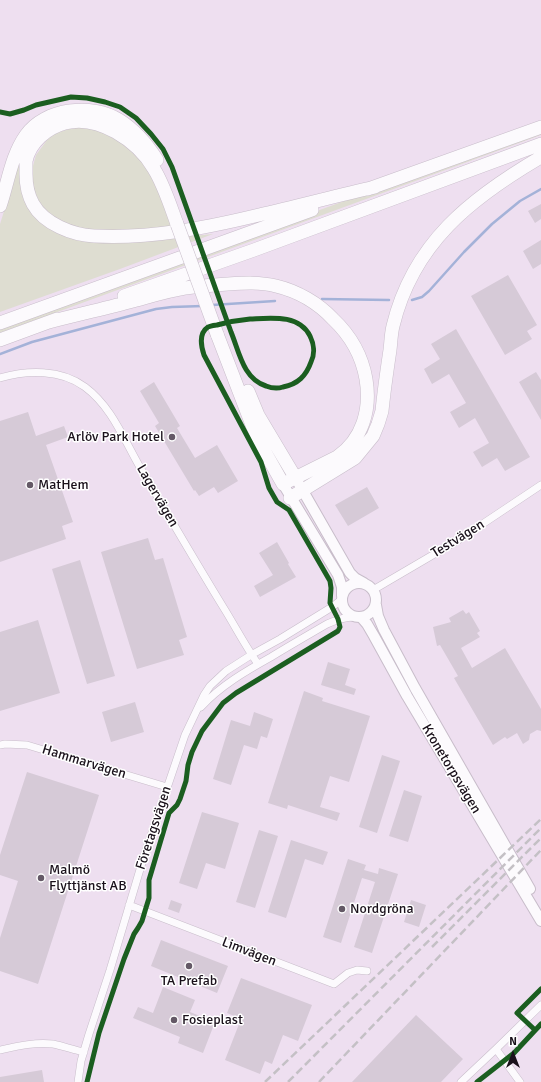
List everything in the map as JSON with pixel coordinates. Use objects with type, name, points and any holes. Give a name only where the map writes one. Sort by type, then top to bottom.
[{"type":"highway","points":[[0,206],[13,161],[26,134],[35,125],[60,112],[77,110],[106,114],[118,120],[130,128],[149,148],[160,165],[179,223],[220,333],[252,425],[282,484],[328,462],[344,452],[362,428],[368,403],[365,375],[362,362],[347,334],[330,315],[317,305],[301,295],[276,286],[254,284],[222,285],[184,288],[50,322]]},
{"type":"highway","points":[[179,223],[154,169],[145,156],[132,143],[114,131],[97,124],[81,121],[68,122],[48,130],[36,141],[29,152],[26,162],[26,179],[28,193],[34,205],[55,225],[69,231],[92,236],[116,237],[144,235],[170,233],[200,228],[375,187]]},
{"type":"highway","points":[[0,323],[541,127]]},
{"type":"highway","points":[[0,340],[254,250],[541,144]]},
{"type":"highway","points":[[290,498],[354,458],[373,436],[382,411],[393,326],[412,274],[426,251],[444,230],[471,205],[492,188],[541,157]]},
{"type":"highway","points":[[220,333],[258,414],[295,477]]},
{"type":"main road","points":[[282,484],[338,575],[343,608],[348,613],[357,617],[370,614],[376,605],[373,590],[350,573],[295,477]]},
{"type":"main road","points":[[342,598],[345,589],[350,585],[364,583]]},
{"type":"main road","name":"Kronetorpsvägen","points":[[376,605],[378,616],[384,630],[415,688],[541,908]]},
{"type":"main road","name":"Kronetorpsvägen","points":[[357,617],[367,624],[407,696],[541,920]]},
{"type":"street","name":"Lagervägen","points":[[0,378],[22,373],[53,374],[78,382],[98,398],[106,407],[251,655],[258,664]]},
{"type":"street","name":"Testvägen","points":[[373,590],[460,539],[541,485]]},
{"type":"street","name":"Företagsvägen","points":[[78,1082],[84,1052],[144,856],[184,736],[204,695],[210,686],[226,671],[332,607],[342,598]]},
{"type":"street","name":"Företagsvägen","points":[[195,713],[213,695],[258,664],[327,624],[345,617],[357,617]]},
{"type":"street","name":"Hammarvägen","points":[[0,745],[27,745],[167,786]]},
{"type":"street","name":"Limvägen","points":[[130,905],[334,984],[348,973],[357,970],[367,971]]},
{"type":"street","points":[[461,1082],[540,1007]]},
{"type":"street","points":[[0,1050],[21,1046],[54,1044],[84,1052]]},
{"type":"street","points":[[496,1049],[520,1082]]},
{"type":"shaded area","points":[[83,127],[99,130],[114,136],[143,160],[154,178],[174,229],[107,232],[70,226],[56,219],[42,207],[34,192],[31,173],[36,155],[47,140],[56,133]]},
{"type":"shaded area","points":[[541,129],[541,135],[0,333],[0,327]]},
{"type":"shaded area","points":[[26,141],[21,164],[20,178],[25,201],[34,215],[125,242],[213,234],[0,312],[0,224]]},
{"type":"building","points":[[541,204],[541,219],[535,223],[528,211]]},
{"type":"building","points":[[541,240],[541,264],[533,269],[523,251]]},
{"type":"building","points":[[508,275],[537,325],[527,331],[532,339],[505,355],[471,296]]},
{"type":"building","points":[[456,329],[530,457],[505,471],[497,458],[482,467],[473,452],[489,443],[475,418],[459,428],[450,412],[466,403],[449,374],[432,384],[424,369],[440,359],[431,344]]},
{"type":"building","points":[[536,372],[541,380],[541,420],[519,382]]},
{"type":"building","name":"Arlöv Park Hotel","points":[[154,382],[180,426],[177,428],[195,458],[217,445],[238,481],[218,493],[214,487],[199,496],[195,490],[194,491],[155,426],[159,423],[140,391]]},
{"type":"building","name":"MatHem","points":[[28,412],[36,436],[64,426],[68,437],[46,445],[73,522],[62,526],[66,539],[0,562],[0,421]]},
{"type":"building","points":[[367,487],[379,508],[348,526],[335,505]]},
{"type":"building","points":[[148,538],[155,560],[163,558],[187,637],[179,640],[184,655],[137,669],[101,552]]},
{"type":"building","points":[[277,542],[296,577],[260,597],[254,586],[273,575],[259,553]]},
{"type":"building","points":[[80,560],[115,676],[87,684],[52,569]]},
{"type":"building","points":[[463,610],[466,614],[469,612],[480,631],[477,633],[480,637],[461,648],[472,668],[505,648],[541,709],[541,731],[537,730],[530,734],[529,740],[523,744],[517,733],[507,739],[505,737],[493,745],[454,678],[458,676],[440,645],[437,646],[433,627],[451,622],[449,618]]},
{"type":"building","points":[[38,620],[60,693],[0,711],[0,632]]},
{"type":"building","points":[[328,662],[350,669],[345,685],[356,689],[354,695],[321,685]]},
{"type":"building","points":[[304,691],[323,698],[322,701],[370,716],[349,782],[330,776],[320,807],[340,813],[337,821],[288,805],[287,809],[268,803]]},
{"type":"building","points":[[135,702],[144,732],[111,742],[102,712]]},
{"type":"building","points":[[254,712],[273,719],[267,738],[261,736],[257,749],[244,745],[231,785],[213,779],[231,720],[250,726]]},
{"type":"building","points":[[382,755],[400,761],[377,833],[359,827]]},
{"type":"building","name":"Malmö Flyttjänst AB","points":[[27,772],[99,795],[38,984],[0,971],[0,938],[18,881],[0,875],[0,855]]},
{"type":"building","points":[[404,790],[422,796],[408,842],[389,836]]},
{"type":"building","points":[[202,812],[239,823],[225,869],[206,863],[197,889],[179,883]]},
{"type":"building","points":[[259,830],[278,836],[255,908],[236,902]]},
{"type":"building","points":[[291,840],[328,852],[323,865],[305,859],[286,918],[268,912]]},
{"type":"building","points":[[348,859],[366,865],[364,870],[378,874],[379,868],[398,874],[372,953],[354,947],[375,882],[369,880],[362,878],[341,943],[323,937]]},
{"type":"building","points":[[171,900],[182,904],[179,913],[168,909]]},
{"type":"building","points":[[411,900],[426,905],[419,927],[404,922]]},
{"type":"building","name":"TA Prefab","points":[[161,940],[228,966],[217,993],[151,966]]},
{"type":"building","points":[[241,978],[312,1005],[298,1041],[283,1035],[272,1064],[265,1061],[260,1074],[225,1060],[241,1019],[227,1013]]},
{"type":"building","name":"Fosieplast","points":[[163,987],[195,1000],[190,1012],[215,1022],[203,1053],[178,1043],[180,1037],[133,1018],[138,1007],[153,1013]]},
{"type":"building","points":[[416,1015],[463,1059],[441,1082],[352,1082]]},
{"type":"building","points":[[42,1070],[44,1082],[0,1082],[0,1077]]},
{"type":"waterway","points":[[412,300],[422,297],[429,291],[464,252],[492,224],[520,201],[541,189]]},
{"type":"waterway","points":[[322,299],[389,300]]},
{"type":"waterway","points":[[212,305],[275,301]]},
{"type":"waterway","points":[[0,354],[32,342],[156,309],[203,306]]},
{"type":"railway","points":[[265,1082],[541,819]]},
{"type":"railway","points":[[288,1082],[541,828]]},
{"type":"railway","points":[[432,947],[541,838]]},
{"type":"railway","points":[[319,1082],[541,850]]},
{"type":"cycle path","points":[[0,112],[10,114],[36,105],[71,97],[87,98],[105,102],[120,107],[136,118],[163,149],[172,167],[231,332],[247,371],[258,382],[268,387],[281,388],[293,384],[301,379],[307,371],[312,359],[314,349],[310,336],[305,329],[292,321],[275,318],[250,319],[234,321],[229,322],[225,323],[213,326],[208,327],[202,336],[202,348],[204,355],[261,462],[269,488],[277,502],[289,510],[330,581],[330,603],[338,619],[340,627],[338,631],[236,693],[223,703],[202,731],[192,752],[188,765],[186,781],[180,799],[177,805],[169,813],[149,880],[149,898],[142,921],[134,934],[124,959],[99,1033],[87,1082]]},
{"type":"cycle path","points":[[535,1030],[517,1013],[541,989]]},
{"type":"cycle path","points":[[477,1082],[514,1053],[541,1024]]},
{"type":"place","name":"Arlöv Park Hotel","points":[[172,437]]},
{"type":"place","name":"MatHem","points":[[30,485]]},
{"type":"place","name":"Malmö Flyttjänst AB","points":[[41,878]]},
{"type":"place","name":"Nordgröna","points":[[342,909]]},
{"type":"place","name":"TA Prefab","points":[[189,966]]},
{"type":"place","name":"Fosieplast","points":[[174,1020]]}]
